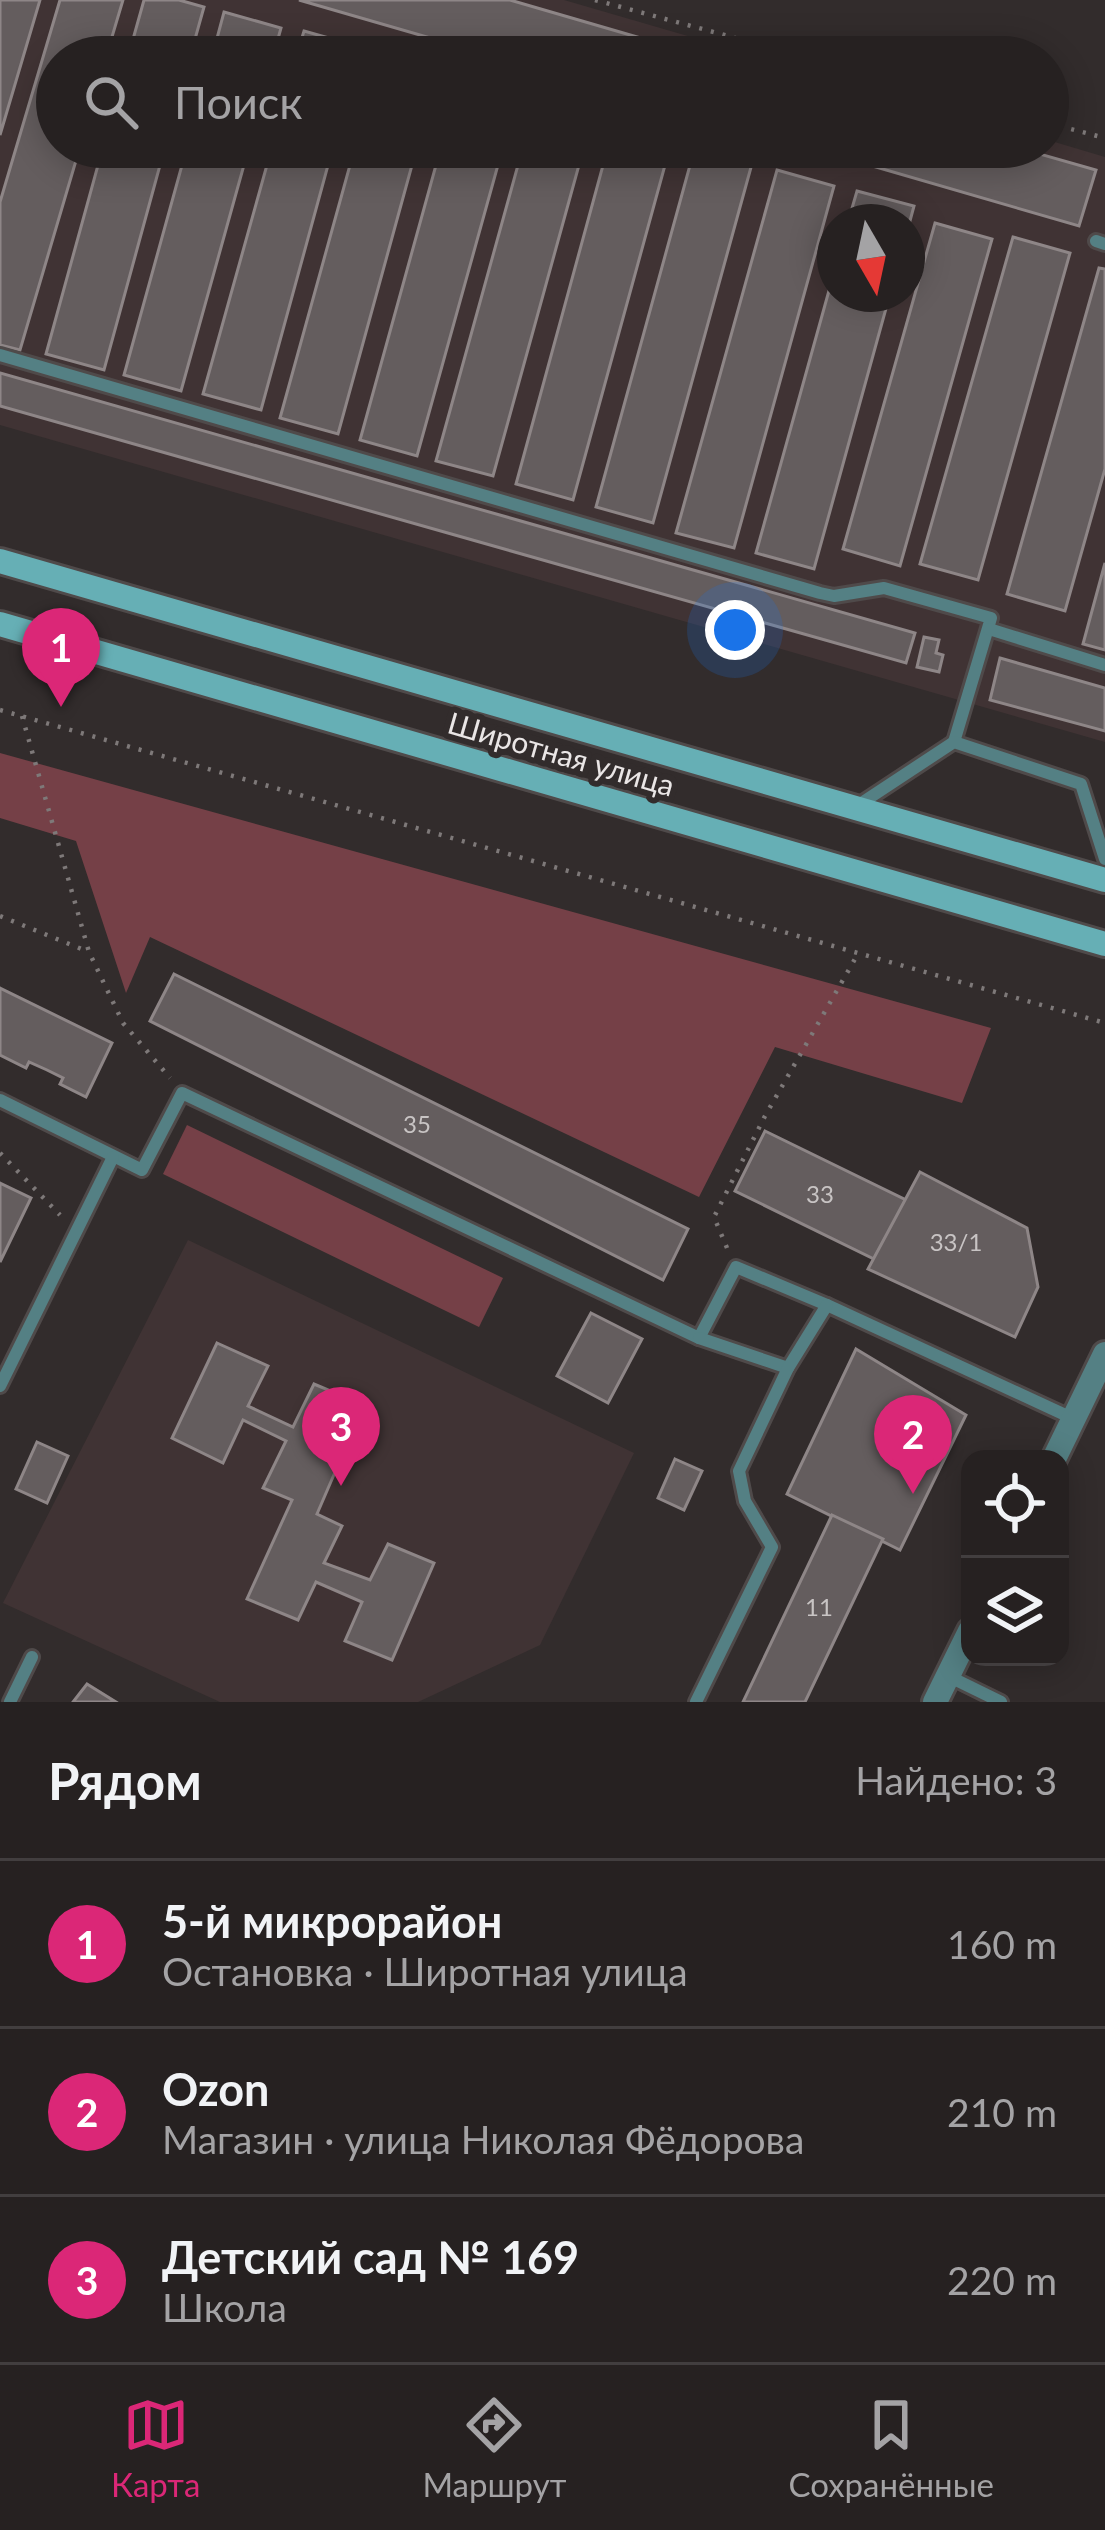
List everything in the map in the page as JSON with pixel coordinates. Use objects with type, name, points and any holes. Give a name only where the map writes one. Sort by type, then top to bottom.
[{"type":"main road","name":"Широтная улица","points":[[0,561],[1105,880]]},
{"type":"main road","name":"Широтная улица","points":[[0,624],[1105,944]]},
{"type":"street","points":[[1058,1450],[1104,1358]]},
{"type":"street","points":[[935,1702],[961,1649]]},
{"type":"lane","points":[[0,355],[834,596],[884,588],[991,618],[954,742],[857,806]]},
{"type":"lane","points":[[989,628],[1105,665]]},
{"type":"lane","points":[[954,742],[1081,784],[1105,859]]},
{"type":"lane","points":[[0,1100],[142,1170],[182,1093],[699,1337],[788,1368]]},
{"type":"lane","points":[[0,1386],[113,1157]]},
{"type":"lane","points":[[699,1337],[736,1267],[1073,1419]]},
{"type":"lane","points":[[696,1702],[772,1546],[746,1501],[739,1471],[788,1368],[827,1305]]},
{"type":"lane","points":[[10,1702],[32,1657]]},
{"type":"lane","points":[[948,1676],[1001,1702]]},
{"type":"path","points":[[595,0],[728,36]]},
{"type":"path","points":[[1069,128],[1105,138]]},
{"type":"path","points":[[0,710],[1105,1023]]},
{"type":"path","points":[[22,716],[88,952],[123,1023],[182,1093]]},
{"type":"path","points":[[0,916],[88,952]]},
{"type":"path","points":[[736,1267],[714,1217],[765,1116],[859,952]]},
{"type":"path","points":[[0,1153],[76,1232]]},
{"type":"shaded area","points":[[0,0],[564,0],[688,36],[36,36],[36,168],[1069,168],[1069,146],[1105,157],[1105,742],[0,425]]},
{"type":"shaded area","points":[[0,753],[991,1028],[962,1103],[775,1047],[699,1197],[150,937],[126,993],[76,841],[0,818]]},
{"type":"shaded area","points":[[187,1125],[503,1278],[479,1327],[163,1174]]},
{"type":"shaded area","points":[[188,1240],[634,1453],[540,1645],[418,1702],[220,1702],[3,1603]]},
{"type":"building","points":[[0,0],[40,0],[0,135]]},
{"type":"building","points":[[60,0],[123,0],[112,36],[49,36]]},
{"type":"building","points":[[144,0],[179,0],[204,7],[196,36],[134,36]]},
{"type":"building","points":[[299,0],[510,0],[634,36],[423,36]]},
{"type":"building","points":[[224,12],[281,28],[279,36],[218,36]]},
{"type":"building","points":[[36,81],[36,168],[74,168],[20,350],[0,345],[0,202]]},
{"type":"building","points":[[1069,162],[1096,170],[1079,226],[879,168],[1069,168]]},
{"type":"building","points":[[97,168],[159,168],[104,370],[46,354]]},
{"type":"building","points":[[181,168],[243,168],[181,391],[124,375]]},
{"type":"building","points":[[266,168],[327,168],[261,410],[203,394]]},
{"type":"building","points":[[349,168],[411,168],[338,434],[280,418]]},
{"type":"building","points":[[435,168],[497,168],[417,456],[360,440]]},
{"type":"building","points":[[517,168],[578,168],[493,476],[436,461]]},
{"type":"building","points":[[602,168],[664,168],[573,500],[516,484]]},
{"type":"building","points":[[689,168],[751,168],[653,523],[596,507]]},
{"type":"building","points":[[777,170],[834,186],[829,204],[817,204],[817,248],[734,548],[676,533]]},
{"type":"building","points":[[857,191],[906,204],[853,204]]},
{"type":"building","points":[[935,223],[992,239],[900,566],[843,549],[910,312],[925,312],[925,258]]},
{"type":"building","points":[[1013,237],[1070,253],[978,580],[920,564]]},
{"type":"building","points":[[1099,268],[1105,269],[1105,469],[1065,611],[1007,594]]},
{"type":"building","points":[[823,312],[885,312],[814,569],[756,553]]},
{"type":"building","points":[[0,373],[915,633],[906,663],[0,406]]},
{"type":"building","points":[[1105,563],[1105,650],[1083,644]]},
{"type":"building","points":[[924,637],[939,640],[936,653],[943,655],[939,672],[917,667]]},
{"type":"building","points":[[1000,658],[1105,688],[1105,731],[990,700]]},
{"type":"building","points":[[174,974],[688,1229],[663,1280],[150,1021]]},
{"type":"building","points":[[0,988],[112,1043],[86,1097],[60,1084],[63,1078],[47,1070],[29,1062],[26,1068],[0,1055]]},
{"type":"building","points":[[765,1131],[906,1200],[874,1259],[735,1191]]},
{"type":"building","points":[[920,1172],[1027,1228],[1038,1287],[1015,1337],[868,1269]]},
{"type":"building","points":[[0,1183],[31,1198],[0,1262]]},
{"type":"building","points":[[591,1313],[642,1339],[608,1403],[557,1376]]},
{"type":"building","points":[[217,1343],[268,1366],[248,1406],[293,1427],[314,1384],[364,1405],[317,1514],[342,1526],[324,1563],[370,1580],[388,1544],[434,1563],[392,1660],[345,1641],[362,1602],[316,1582],[298,1620],[247,1599],[292,1500],[263,1488],[286,1441],[243,1420],[223,1463],[172,1438]]},
{"type":"building","points":[[856,1349],[966,1415],[900,1550],[787,1494]]},
{"type":"building","points":[[37,1442],[68,1456],[47,1503],[16,1489]]},
{"type":"building","points":[[675,1459],[702,1471],[684,1510],[658,1498]]},
{"type":"building","points":[[832,1515],[883,1539],[805,1702],[743,1702]]},
{"type":"building","points":[[87,1684],[116,1702],[73,1702]]},
{"type":"place","name":"5-й микрорайон","points":[[61,707]]},
{"type":"place","name":"Детский сад № 169","points":[[341,1486]]},
{"type":"place","name":"Ozon","points":[[913,1494]]}]
